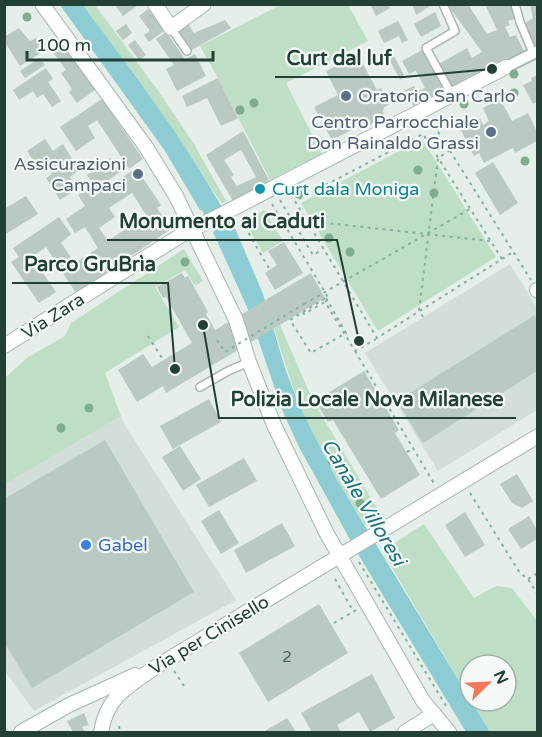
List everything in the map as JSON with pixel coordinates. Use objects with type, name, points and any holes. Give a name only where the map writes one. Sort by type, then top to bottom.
[{"type":"street","points":[[42,4],[146,147],[176,196],[236,320],[249,362],[292,466],[339,556],[423,701],[449,732]]},
{"type":"street","points":[[154,4],[171,28],[204,4]]},
{"type":"street","points":[[506,67],[535,52]]},
{"type":"street","name":"Via Zara","points":[[4,346],[193,229],[506,67]]},
{"type":"street","name":"Via per Cinisello","points":[[101,732],[110,703],[123,690],[154,668],[537,436]]},
{"type":"street","points":[[21,732],[122,680],[154,668]]},
{"type":"street","points":[[93,694],[104,701],[106,711]]},
{"type":"street","points":[[405,732],[434,714]]},
{"type":"lane","points":[[443,4],[454,32],[426,48],[452,95]]},
{"type":"lane","points":[[515,4],[520,22],[535,52]]},
{"type":"lane","points":[[171,28],[187,51]]},
{"type":"lane","points":[[200,387],[249,362]]},
{"type":"path","points":[[424,109],[537,290]]},
{"type":"path","points":[[377,338],[295,201],[423,134],[502,259]]},
{"type":"path","points":[[438,158],[450,151]]},
{"type":"path","points":[[423,317],[419,310],[438,158]]},
{"type":"path","points":[[279,197],[313,255],[324,249]]},
{"type":"path","points":[[271,202],[329,299],[326,301]]},
{"type":"path","points":[[229,209],[270,270]]},
{"type":"path","points":[[217,340],[225,352],[304,303],[470,209]]},
{"type":"path","points":[[307,221],[490,241]]},
{"type":"path","points":[[355,351],[513,252]]},
{"type":"path","points":[[344,334],[311,353],[290,320],[326,298],[377,391],[441,494]]},
{"type":"path","points":[[148,336],[162,358]]},
{"type":"path","points":[[407,452],[414,449]]},
{"type":"path","points":[[463,480],[520,573],[528,579],[537,595]]},
{"type":"path","points":[[528,579],[537,573]]},
{"type":"path","points":[[335,579],[353,612]]},
{"type":"path","points":[[334,623],[366,604]]},
{"type":"path","points":[[168,660],[184,686]]},
{"type":"path","points":[[119,726],[120,732]]},
{"type":"shaded area","points":[[510,264],[537,308],[537,410],[438,471],[365,353]]},
{"type":"shaded area","name":"Gabel","points":[[121,416],[236,600],[34,711],[5,671],[4,484]]},
{"type":"green space","points":[[282,4],[348,5],[368,41],[286,83],[322,154],[270,180],[200,46]]},
{"type":"green space","points":[[83,5],[95,5],[157,89],[194,144],[226,201],[223,203],[219,200]]},
{"type":"green space","points":[[422,139],[496,257],[378,331],[301,203]]},
{"type":"green space","points":[[264,210],[283,241],[263,253],[245,222]]},
{"type":"green space","points":[[184,249],[203,281],[195,286],[185,270],[155,287],[179,327],[105,373],[121,416],[5,484],[5,378],[27,358],[65,336],[71,323]]},
{"type":"green space","points":[[280,325],[313,401],[381,515],[365,525],[337,480],[298,403],[274,329]]},
{"type":"green space","points":[[424,524],[474,598],[496,586],[512,588],[537,621],[537,732],[490,732],[478,713],[518,713],[518,653],[458,653],[458,679],[382,551]]},
{"type":"water","points":[[60,5],[83,5],[160,111],[197,165],[230,222],[232,221],[263,294],[298,403],[337,480],[458,679],[458,713],[478,713],[490,732],[466,732],[358,554],[299,447],[283,412],[247,307],[213,232],[215,231],[165,151]]},
{"type":"building","points":[[114,4],[136,4],[137,6],[123,16]]},
{"type":"building","points":[[370,4],[388,4],[390,8],[376,16]]},
{"type":"building","points":[[412,4],[433,4],[416,15]]},
{"type":"building","points":[[447,4],[468,4],[487,34],[497,30],[485,4],[510,4],[517,18],[508,21],[510,25],[505,27],[510,37],[516,35],[524,51],[453,88],[439,64],[467,48],[472,58],[482,52]]},
{"type":"building","points":[[530,4],[537,4],[537,43],[534,45],[524,24],[533,18]]},
{"type":"building","points":[[148,9],[165,30],[149,42],[144,35],[150,31],[139,16]]},
{"type":"building","points":[[435,12],[441,26],[421,37],[414,24]]},
{"type":"building","points":[[225,20],[231,28],[190,51],[176,30],[188,24],[194,33]]},
{"type":"building","points":[[398,21],[408,40],[402,43],[399,36],[384,43],[378,31]]},
{"type":"building","points":[[126,24],[132,33],[123,40],[116,31]]},
{"type":"building","points":[[19,28],[30,41],[36,38],[44,51],[20,66],[4,41],[4,37]]},
{"type":"building","points":[[166,32],[185,59],[195,54],[206,76],[177,91],[166,69],[174,65],[156,39]]},
{"type":"building","points":[[135,40],[146,55],[139,60],[128,45]]},
{"type":"building","points":[[63,43],[96,89],[77,103],[69,92],[72,89],[61,73],[66,70],[52,51]]},
{"type":"building","points":[[422,50],[444,91],[414,107],[405,90],[414,86],[417,92],[425,88],[416,71],[409,74],[402,61]]},
{"type":"building","points":[[358,55],[377,90],[381,88],[389,105],[384,107],[383,112],[386,117],[369,125],[367,122],[332,140],[314,107],[338,95],[326,71]]},
{"type":"building","points":[[394,56],[405,77],[400,80],[389,59]]},
{"type":"building","points":[[40,58],[45,65],[25,78],[20,71]]},
{"type":"building","points":[[46,68],[53,79],[48,82],[61,101],[52,107],[43,94],[37,98],[33,91],[19,100],[13,90]]},
{"type":"building","points":[[537,75],[537,102],[533,104],[523,85],[532,81],[531,78]]},
{"type":"building","points":[[218,78],[238,118],[221,126],[207,98],[187,107],[182,96]]},
{"type":"building","points":[[102,99],[143,159],[129,169],[97,120],[88,126],[95,138],[76,151],[60,127]]},
{"type":"building","points":[[500,99],[512,121],[528,113],[537,132],[537,141],[515,153],[513,148],[484,163],[479,153],[474,156],[457,122],[469,116],[472,122],[480,118],[483,125],[489,121],[483,108]]},
{"type":"building","points":[[243,131],[270,182],[233,201],[206,155]],"holes":[[[241,150],[256,177],[237,186],[231,177],[234,175],[224,160]]]},
{"type":"building","points":[[45,139],[53,151],[63,144],[79,170],[70,177],[77,189],[60,200],[46,178],[52,174],[44,161],[37,166],[27,151]]},
{"type":"building","points":[[111,158],[120,172],[96,189],[87,175]]},
{"type":"building","points":[[493,162],[518,203],[500,215],[475,173]]},
{"type":"building","points":[[136,168],[161,205],[157,208],[171,229],[76,293],[46,247],[32,257],[56,292],[39,303],[11,262],[19,257],[13,248],[59,217],[71,234],[61,243],[75,263],[98,248],[85,227],[75,233],[66,219],[85,206],[78,195],[88,189],[93,197]],"holes":[[[132,193],[146,215],[108,241],[99,228],[115,217],[109,208]]]},
{"type":"building","points":[[26,196],[38,214],[4,235],[4,209]]},
{"type":"building","points":[[284,242],[303,273],[275,290],[265,273],[277,265],[268,251]]},
{"type":"building","points":[[182,273],[185,278],[188,276],[215,330],[311,273],[325,298],[166,393],[163,386],[137,402],[118,370],[143,354],[152,367],[192,343],[166,297],[163,298],[157,287]]},
{"type":"building","points":[[535,315],[537,320],[537,371],[423,443],[397,401]]},
{"type":"building","points":[[364,371],[399,430],[395,433],[420,475],[381,499],[333,420],[328,422],[315,401]]},
{"type":"building","points":[[209,399],[221,422],[173,449],[160,426]]},
{"type":"building","name":"Gabel","points":[[105,440],[194,592],[32,688],[4,642],[4,499]]},
{"type":"building","points":[[180,446],[201,479],[183,491],[162,457]]},
{"type":"building","points":[[244,458],[257,481],[209,507],[196,485]]},
{"type":"building","points":[[517,474],[533,501],[522,508],[512,503],[500,484]]},
{"type":"building","points":[[219,510],[239,543],[221,554],[201,521]]},
{"type":"building","points":[[465,512],[485,545],[465,557],[445,525]]},
{"type":"building","points":[[529,516],[537,530],[537,539],[521,549],[508,529]]},
{"type":"building","points":[[282,523],[295,546],[246,573],[234,550]]},
{"type":"building","points":[[319,604],[348,653],[268,702],[239,653]]},
{"type":"building","points":[[372,674],[395,718],[370,732],[359,712],[337,725],[341,732],[312,732],[301,713]]},
{"type":"building","points":[[84,713],[89,725],[82,727],[85,732],[73,732],[67,721]]},
{"type":"building","points":[[287,718],[296,732],[263,732],[268,729]]},
{"type":"place","name":"Curt dal luf","points":[[492,69]]},
{"type":"place","name":"Oratorio San Carlo","points":[[346,96]]},
{"type":"place","name":"Centro Parrocchiale Don Rainaldo Grassi","points":[[491,132]]},
{"type":"place","name":"Assicurazioni Campaci","points":[[138,174]]},
{"type":"place","name":"Curt dala Moniga","points":[[260,189]]},
{"type":"place","name":"Polizia Locale Nova Milanese","points":[[203,325]]},
{"type":"place","name":"Monumento ai Caduti","points":[[359,341]]},
{"type":"place","name":"Parco GruBrìa","points":[[175,369]]},
{"type":"place","name":"Gabel","points":[[86,545]]},
{"type":"water label","name":"Canale Villoresi","points":[[364,502]]}]
